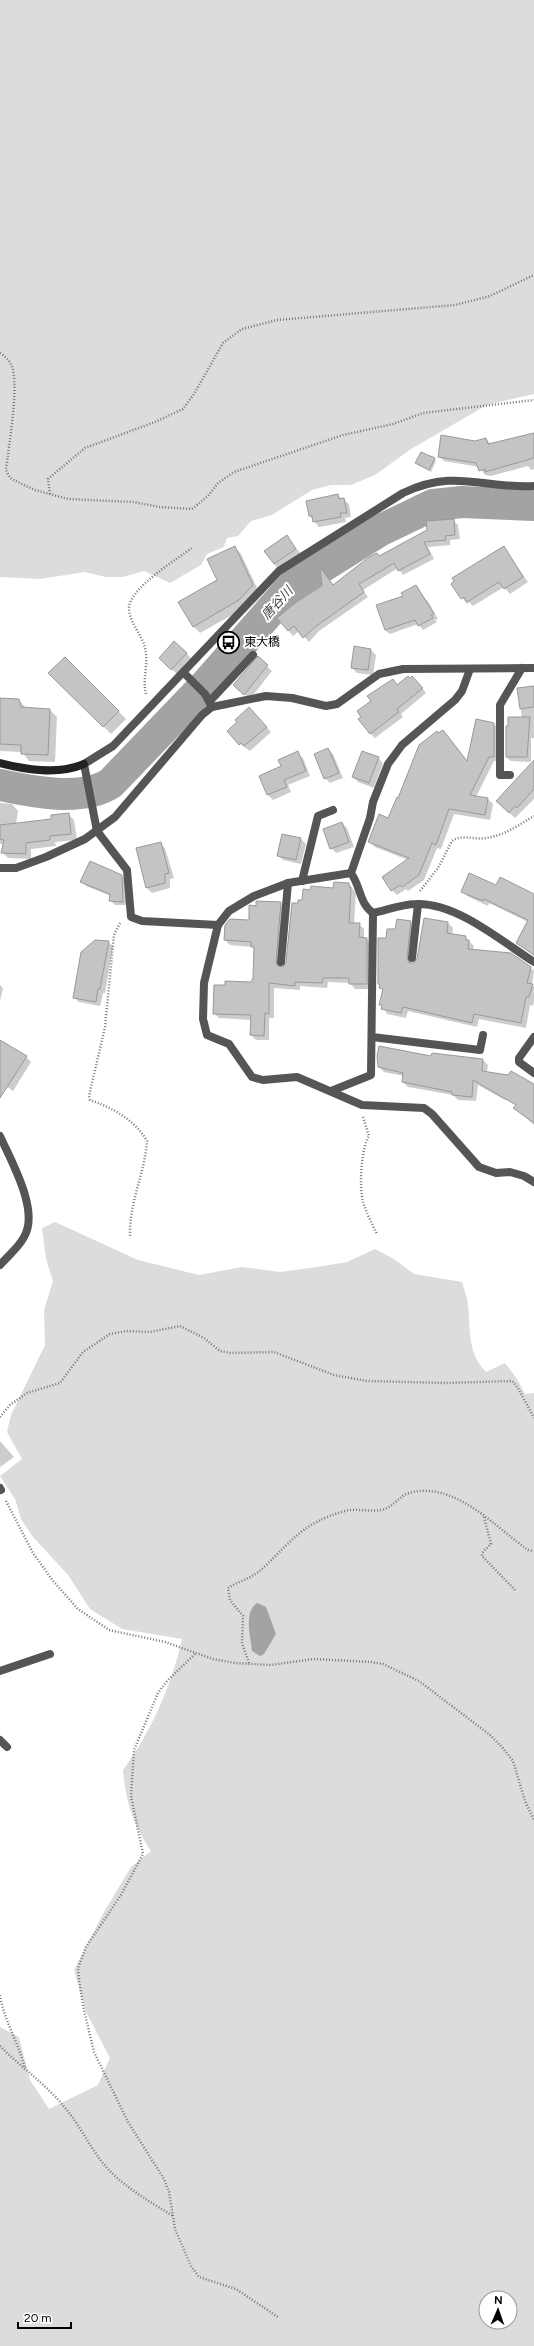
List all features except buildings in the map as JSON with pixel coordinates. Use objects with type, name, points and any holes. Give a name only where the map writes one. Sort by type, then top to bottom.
[{"type":"street","points":[[0,763],[23,769],[67,769],[84,764],[113,746],[151,708],[279,570],[403,493],[433,482],[460,479],[534,486]]},
{"type":"street","points":[[0,868],[16,868],[46,857],[85,839],[115,817],[202,715],[209,701],[253,655]]},
{"type":"street","points":[[209,701],[266,696],[292,698],[326,706],[337,704],[379,674],[417,668],[534,668]]},
{"type":"street","points":[[510,775],[500,775],[500,704],[522,668]]},
{"type":"street","points":[[351,873],[370,818],[373,802],[388,764],[402,744],[455,700],[462,691],[470,669]]},
{"type":"street","points":[[184,673],[193,681],[209,701]]},
{"type":"street","points":[[84,764],[97,831],[127,870],[129,915],[142,921],[218,925]]},
{"type":"street","points":[[302,881],[318,816],[333,810]]},
{"type":"street","points":[[351,873],[288,883],[254,896],[229,911],[218,925],[204,983],[202,1019],[207,1035],[229,1044],[252,1076],[263,1080],[297,1077],[362,1105],[424,1108],[432,1114],[479,1167],[496,1173],[510,1172],[524,1176],[534,1182]]},
{"type":"street","points":[[351,873],[358,884],[364,907],[373,913],[416,904],[429,904],[464,916],[534,962]]},
{"type":"street","points":[[281,962],[288,883]]},
{"type":"street","points":[[412,958],[416,904]]},
{"type":"street","points":[[331,1091],[371,1075],[373,913]]},
{"type":"street","points":[[372,1037],[480,1050],[483,1035]]},
{"type":"street","points":[[534,1037],[519,1058],[519,1062],[534,1073]]},
{"type":"street","points":[[0,1136],[26,1193],[28,1216],[25,1236],[0,1265]]},
{"type":"street","points":[[0,1671],[50,1654]]},
{"type":"street","points":[[0,1740],[7,1747]]},
{"type":"path","points":[[50,494],[48,479],[85,448],[155,422],[183,409],[194,394],[223,343],[242,329],[277,320],[455,305],[490,296],[534,275]]},
{"type":"path","points":[[0,353],[7,358],[13,369],[13,407],[6,470],[10,478],[50,494],[68,499],[133,502],[160,507],[192,509],[208,496],[218,483],[234,472],[344,435],[393,424],[423,413],[534,400]]},
{"type":"path","points":[[151,708],[144,683],[145,647],[131,617],[130,603],[146,582],[192,548]]},
{"type":"path","points":[[416,904],[420,890],[438,868],[452,841],[460,837],[486,838],[500,835],[534,816]]},
{"type":"path","points":[[129,915],[116,927],[114,935],[105,1027],[88,1096],[90,1100],[106,1106],[131,1121],[147,1141],[147,1151],[132,1204],[130,1236]]},
{"type":"path","points":[[362,1105],[361,1110],[369,1136],[366,1141],[362,1173],[363,1202],[377,1234]]},
{"type":"path","points":[[0,1417],[10,1404],[27,1393],[60,1383],[82,1352],[110,1334],[126,1331],[150,1332],[180,1326],[204,1338],[220,1351],[231,1353],[274,1352],[334,1374],[367,1381],[512,1381],[518,1388],[534,1418]]},
{"type":"path","points":[[0,1489],[15,1522],[33,1553],[65,1595],[78,1608],[109,1630],[165,1642],[195,1654],[235,1663],[271,1665],[313,1660],[383,1664],[419,1681],[490,1734],[513,1761],[525,1801],[534,1820]]},
{"type":"path","points":[[249,1663],[244,1653],[242,1643],[243,1616],[230,1600],[228,1588],[259,1572],[305,1527],[317,1520],[346,1511],[387,1508],[409,1493],[425,1492],[447,1495],[463,1502],[528,1550],[534,1551]]},
{"type":"path","points":[[484,1517],[491,1544],[482,1553],[482,1556],[515,1590]]},
{"type":"path","points":[[195,1654],[166,1681],[158,1693],[134,1750],[131,1796],[142,1854],[121,1895],[86,1947],[78,1969],[83,2006],[94,2052],[128,2122],[164,2178],[169,2192],[175,2229],[191,2266],[199,2277],[236,2290],[278,2317]]},
{"type":"path","points":[[0,1995],[2,2011],[15,2037],[25,2069]]},
{"type":"path","points":[[0,2046],[44,2084],[66,2109],[103,2163],[113,2174],[173,2216]]},
{"type":"shaded area","points":[[0,0],[534,0],[534,394],[487,405],[411,449],[375,475],[351,485],[331,485],[312,490],[272,515],[251,521],[238,536],[227,538],[224,547],[207,554],[201,565],[170,583],[144,571],[123,577],[106,577],[85,572],[40,579],[0,577]]},
{"type":"shaded area","points":[[55,1222],[138,1260],[199,1275],[242,1267],[280,1272],[317,1267],[347,1262],[375,1249],[394,1259],[414,1274],[462,1282],[468,1303],[471,1341],[480,1364],[486,1372],[505,1363],[517,1379],[525,1394],[534,1393],[534,2346],[0,2346],[0,2027],[19,2037],[30,2080],[49,2109],[98,2085],[110,2058],[86,2012],[74,1970],[104,1912],[131,1867],[151,1851],[139,1831],[131,1813],[126,1793],[123,1770],[143,1740],[159,1708],[178,1656],[182,1639],[122,1629],[90,1609],[68,1575],[33,1537],[21,1519],[15,1499],[0,1476],[22,1459],[7,1432],[11,1415],[45,1345],[44,1310],[53,1281],[46,1259],[42,1228]]},
{"type":"shaded area","points":[[257,1603],[266,1607],[276,1634],[264,1654],[260,1656],[252,1651],[249,1626],[250,1612]]},
{"type":"waterway","name":"唐谷川","points":[[0,785],[57,794],[72,794],[100,789],[111,783],[207,683],[293,585],[381,530],[433,505],[462,502],[534,505]]},
{"type":"place","name":"東大橋","points":[[228,642]]}]
